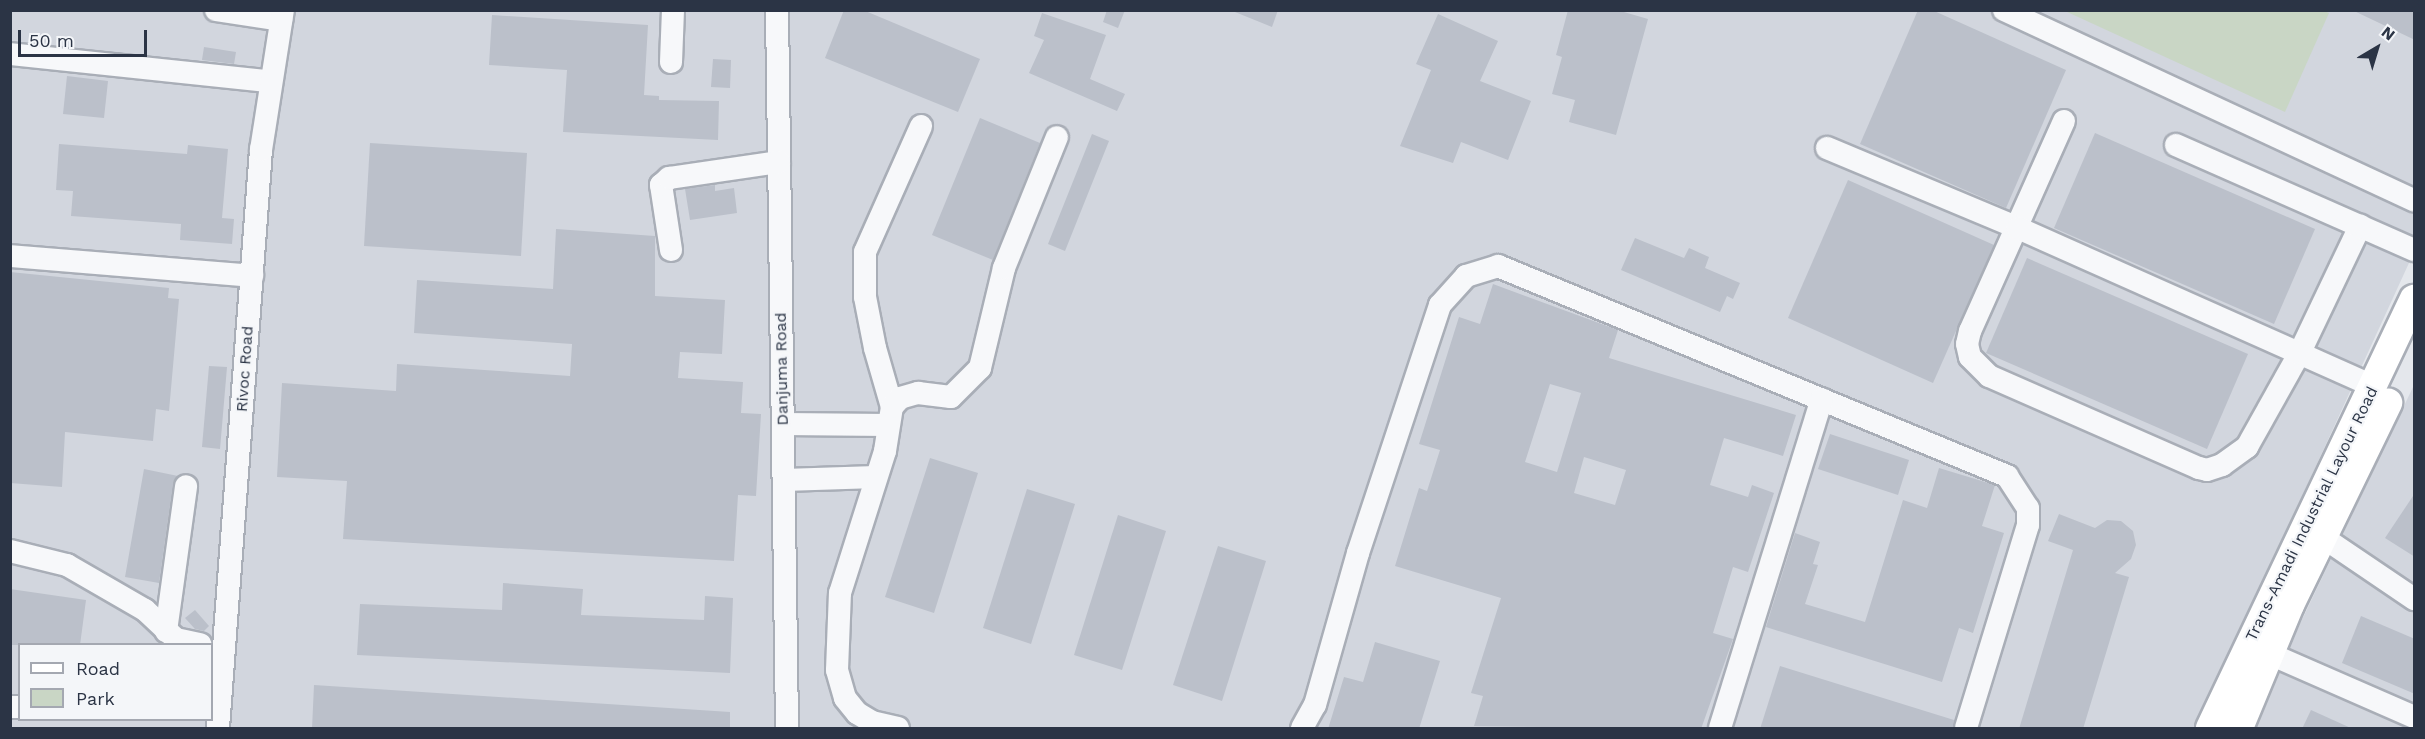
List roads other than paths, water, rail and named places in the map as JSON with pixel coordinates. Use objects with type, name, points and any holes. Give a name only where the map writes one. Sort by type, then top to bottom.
[{"type":"main road","name":"Trans-Amadi Industrial Layour Road","points":[[2210,729],[2247,644],[2375,387],[2415,299]]},
{"type":"main road","name":"Trans-Amadi Industrial Layour Road","points":[[2239,729],[2270,654],[2415,348]]},
{"type":"street","points":[[216,10],[282,15]]},
{"type":"street","points":[[671,62],[674,10]]},
{"type":"street","name":"Danjuma Road","points":[[777,10],[787,729]]},
{"type":"street","points":[[2004,10],[2415,200]]},
{"type":"street","name":"Rivoc Road","points":[[218,729],[216,684],[218,648],[269,81],[282,15]]},
{"type":"street","points":[[10,54],[269,81]]},
{"type":"street","points":[[2064,121],[1967,344],[1970,357],[1989,376],[2207,470],[2222,465],[2247,447],[2300,352],[2360,226]]},
{"type":"street","points":[[890,416],[866,297],[865,252],[921,126]]},
{"type":"street","points":[[898,729],[857,713],[845,698],[837,670],[836,615],[840,593],[876,477],[890,416],[900,398],[918,393],[951,397],[980,368],[1004,268],[1057,137]]},
{"type":"street","points":[[2176,145],[2415,250]]},
{"type":"street","points":[[1827,148],[2018,228],[2375,387]]},
{"type":"street","points":[[671,250],[661,185],[669,178],[780,162]]},
{"type":"street","points":[[10,256],[252,276]]},
{"type":"street","points":[[1302,729],[1315,705],[1358,553],[1440,305],[1466,276],[1498,266],[1525,274],[2007,476],[2028,508],[2028,525],[1966,729]]},
{"type":"street","points":[[1720,729],[1822,399]]},
{"type":"street","points":[[783,424],[890,416]]},
{"type":"street","points":[[784,480],[876,477]]},
{"type":"street","points":[[166,631],[186,486]]},
{"type":"street","points":[[2324,538],[2415,599]]},
{"type":"street","points":[[10,551],[67,565],[145,610],[176,639],[192,643]]},
{"type":"street","points":[[2270,654],[2415,717]]}]
